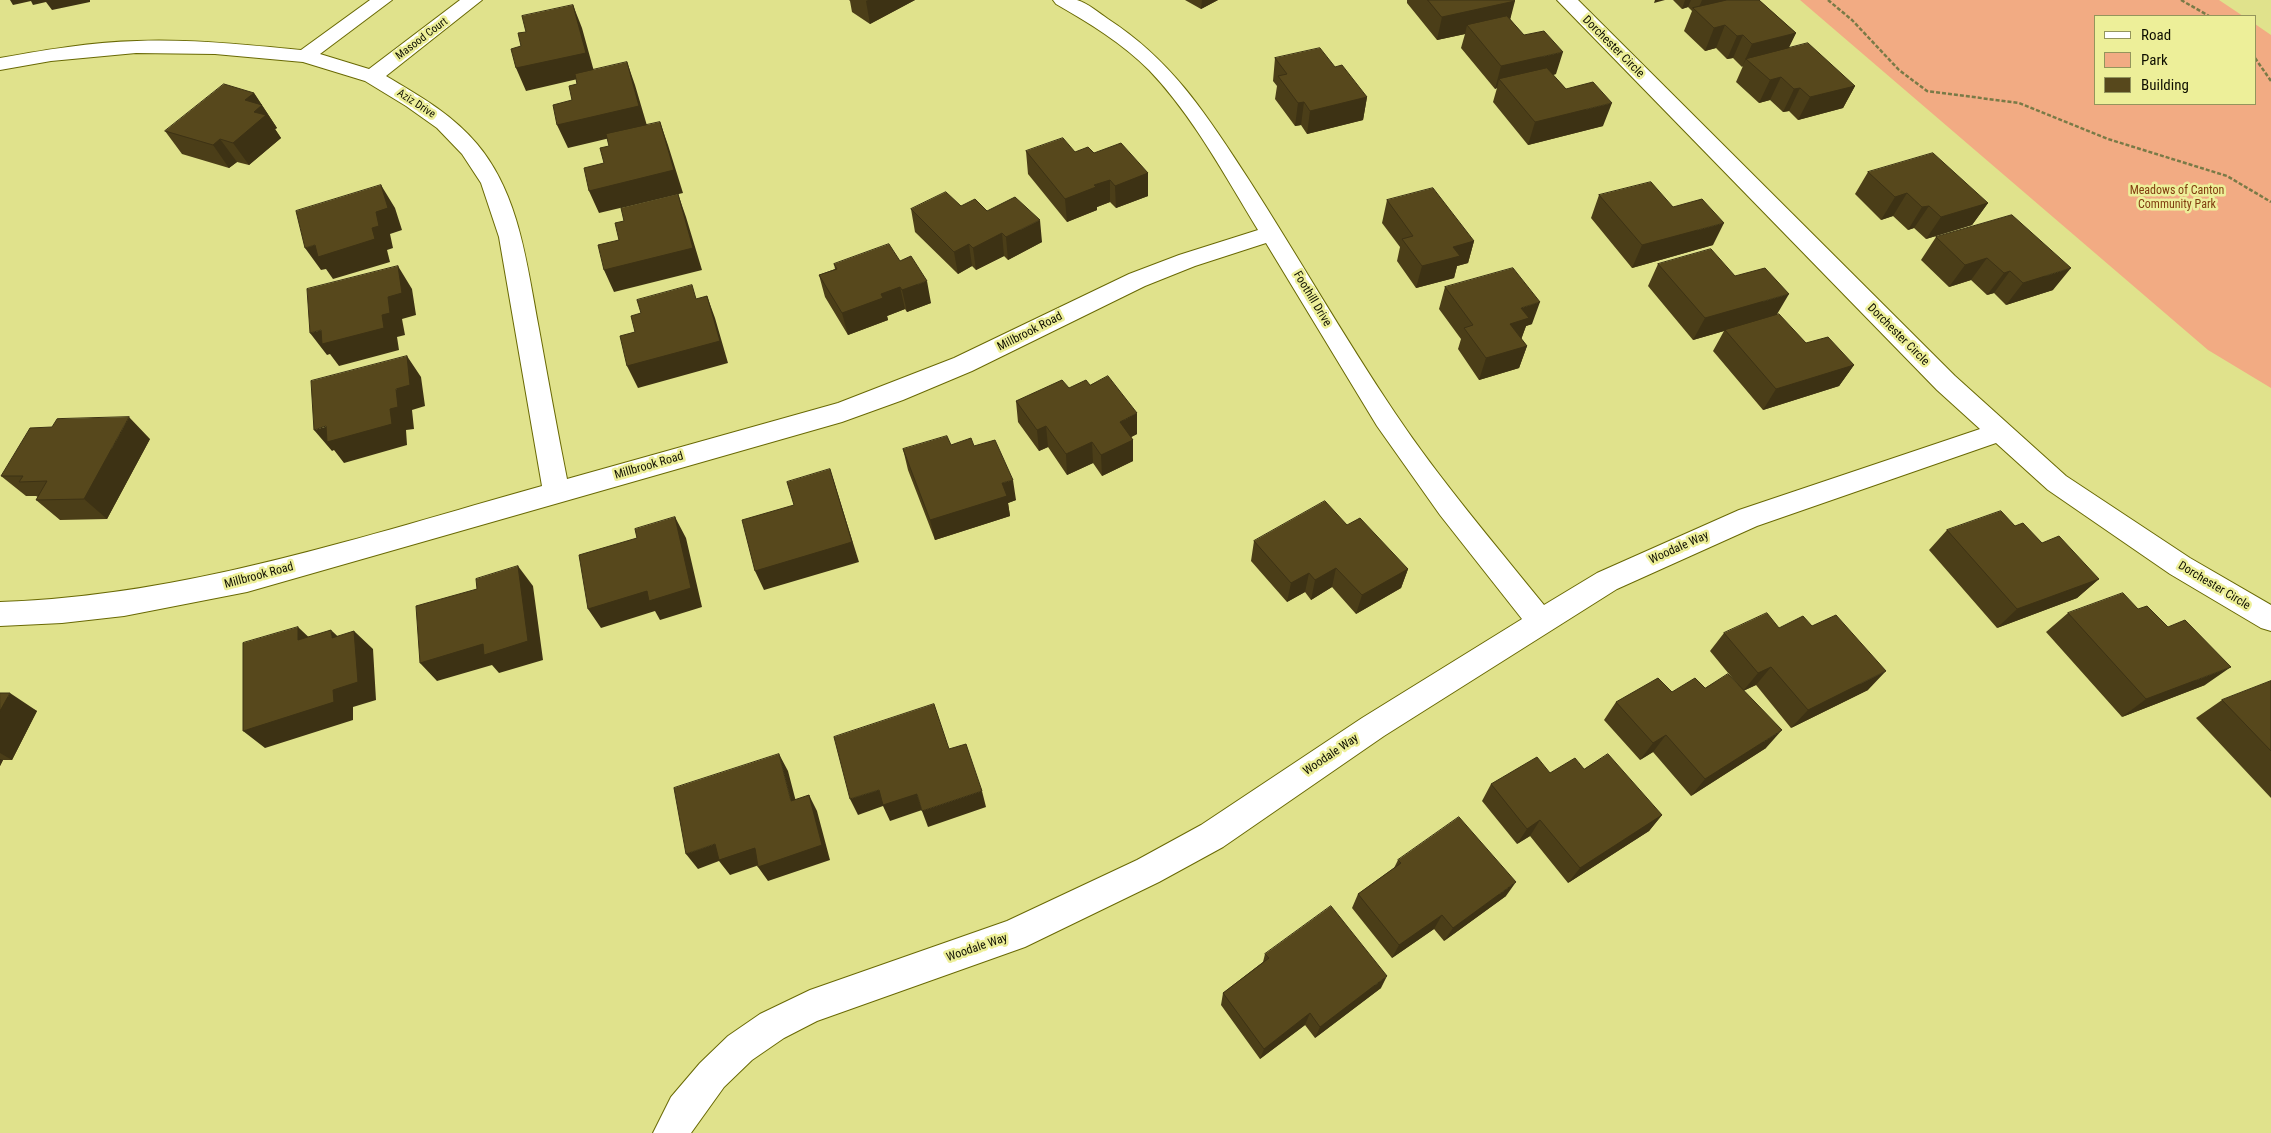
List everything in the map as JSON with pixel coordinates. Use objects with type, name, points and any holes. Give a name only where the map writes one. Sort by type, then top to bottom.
[{"type":"street","points":[[304,56],[382,0]]},
{"type":"street","name":"Masood Court","points":[[372,77],[472,0]]},
{"type":"street","name":"Foothill Drive","points":[[1062,0],[1093,17],[1130,44],[1155,65],[1174,86],[1197,116],[1274,233],[1366,390],[1437,491],[1540,621]]},
{"type":"street","name":"Dorchester Circle","points":[[1567,0],[1946,383],[2057,483],[2180,566],[2271,619]]},
{"type":"street","name":"Aziz Drive","points":[[0,64],[60,54],[144,47],[216,48],[304,56],[372,77],[413,101],[444,123],[470,149],[492,182],[510,238],[556,493]]},
{"type":"street","name":"Millbrook Road","points":[[0,614],[41,614],[113,606],[185,594],[247,580],[842,412],[883,398],[980,357],[1087,303],[1138,280],[1206,254],[1274,233]]},
{"type":"street","name":"Woodale Way","points":[[678,1121],[712,1075],[740,1048],[772,1026],[810,1007],[1013,935],[1148,872],[1212,836],[1373,727],[1540,621],[1607,581],[1748,518],[2000,432]]},
{"type":"path","points":[[1828,0],[1852,20],[1900,70],[1926,91],[2019,103],[2108,139],[2227,176],[2271,202]]},
{"type":"path","points":[[2182,0],[2207,15]]},
{"type":"path","points":[[2256,59],[2271,81]]},
{"type":"green space","name":"Meadows of Canton Community Park","points":[[1800,0],[2219,0],[2242,15],[2094,15],[2094,105],[2256,105],[2256,25],[2271,35],[2271,388],[2208,350]]},
{"type":"building","points":[[1428,0],[1514,0],[1515,1],[1442,17]]},
{"type":"building","points":[[1727,0],[1759,0],[1796,33],[1752,44],[1743,35],[1737,36],[1725,25],[1714,28],[1693,8]]},
{"type":"building","points":[[573,5],[586,53],[516,68],[511,49],[521,46],[518,33],[526,32],[522,16]]},
{"type":"building","points":[[1507,16],[1524,35],[1544,31],[1563,52],[1501,66],[1467,25]]},
{"type":"building","points":[[1808,43],[1855,86],[1810,97],[1800,88],[1794,89],[1781,77],[1770,80],[1746,59]]},
{"type":"building","points":[[1320,48],[1335,67],[1342,65],[1367,97],[1310,111],[1304,102],[1298,103],[1278,76],[1287,74],[1275,58]]},
{"type":"building","points":[[627,62],[639,106],[557,125],[553,105],[572,100],[569,86],[577,84],[575,74]]},
{"type":"building","points":[[1547,68],[1566,89],[1593,82],[1612,103],[1535,122],[1499,79]]},
{"type":"building","points":[[224,84],[254,93],[245,100],[262,105],[254,112],[266,115],[233,143],[220,139],[213,145],[165,131]]},
{"type":"building","points":[[660,122],[674,170],[589,191],[584,168],[604,163],[600,148],[609,146],[606,134]]},
{"type":"building","points":[[1063,138],[1075,152],[1088,147],[1094,153],[1121,143],[1148,173],[1115,186],[1110,180],[1094,185],[1096,187],[1065,199],[1026,151]]},
{"type":"building","points":[[1933,153],[1988,203],[1941,217],[1929,206],[1922,207],[1907,193],[1895,197],[1868,172]]},
{"type":"building","points":[[1651,182],[1673,207],[1702,199],[1724,223],[1642,245],[1599,195]]},
{"type":"building","points":[[381,185],[388,208],[376,212],[379,226],[372,228],[375,239],[318,257],[315,245],[305,248],[296,211]]},
{"type":"building","points":[[1433,188],[1474,241],[1453,247],[1460,256],[1422,266],[1402,239],[1413,236],[1387,200]]},
{"type":"building","points":[[946,192],[961,206],[975,199],[987,211],[1015,197],[1040,220],[1006,237],[1002,233],[973,248],[969,244],[954,252],[911,209]]},
{"type":"building","points":[[678,194],[693,248],[604,270],[598,245],[619,240],[615,223],[624,221],[621,208]]},
{"type":"building","points":[[2012,215],[2071,268],[2023,283],[2010,271],[2004,273],[1987,258],[1965,265],[1936,237]]},
{"type":"building","points":[[889,244],[900,261],[911,256],[927,281],[902,290],[900,287],[881,294],[883,298],[842,313],[819,275],[837,269],[834,264]]},
{"type":"building","points":[[1711,249],[1735,276],[1765,268],[1789,294],[1705,318],[1658,264]]},
{"type":"building","points":[[398,266],[402,293],[388,297],[390,313],[382,315],[384,328],[322,344],[321,330],[310,333],[307,289]]},
{"type":"building","points":[[1513,268],[1540,302],[1521,308],[1529,318],[1510,324],[1527,346],[1486,358],[1464,328],[1473,325],[1445,287]]},
{"type":"building","points":[[692,285],[696,299],[707,296],[720,341],[627,366],[620,336],[635,332],[631,316],[641,313],[637,300]]},
{"type":"building","points":[[1779,314],[1806,343],[1828,337],[1854,365],[1776,389],[1725,330]]},
{"type":"building","points":[[407,356],[410,385],[396,389],[398,407],[390,409],[392,424],[327,442],[326,426],[314,430],[311,381]]},
{"type":"building","points":[[1108,376],[1137,413],[1120,422],[1133,440],[1101,455],[1092,442],[1066,454],[1046,426],[1037,430],[1016,401],[1062,380],[1069,388],[1086,380],[1090,385]]},
{"type":"building","points":[[129,417],[84,499],[36,500],[47,481],[19,482],[23,476],[1,476],[30,428],[52,427],[57,419]]},
{"type":"building","points":[[947,436],[951,445],[971,438],[974,446],[995,440],[1013,480],[1002,483],[1007,496],[930,520],[903,449]]},
{"type":"building","points":[[830,469],[852,542],[755,571],[742,520],[794,505],[787,482]]},
{"type":"building","points":[[1325,501],[1347,525],[1360,518],[1408,569],[1362,595],[1336,568],[1315,580],[1309,573],[1291,583],[1254,541]]},
{"type":"building","points":[[2001,511],[2015,526],[2023,523],[2042,543],[2059,536],[2099,579],[2017,609],[1947,530]]},
{"type":"building","points":[[675,517],[691,588],[649,601],[647,591],[588,609],[579,555],[637,538],[635,529]]},
{"type":"building","points":[[518,566],[528,641],[484,655],[483,644],[420,663],[416,606],[477,589],[476,579]]},
{"type":"building","points":[[2123,593],[2138,609],[2147,606],[2168,627],[2185,620],[2231,667],[2146,699],[2068,613]]},
{"type":"building","points":[[1767,613],[1779,628],[1803,616],[1812,626],[1836,615],[1886,671],[1808,710],[1771,667],[1758,673],[1724,633]]},
{"type":"building","points":[[298,627],[298,640],[331,630],[332,638],[354,631],[358,682],[333,690],[334,702],[243,731],[243,643]]},
{"type":"building","points":[[1728,674],[1782,730],[1705,779],[1666,735],[1653,743],[1616,702],[1658,678],[1672,692],[1695,678],[1705,688]]},
{"type":"building","points":[[2271,681],[2271,751],[2222,700]]},
{"type":"building","points":[[0,693],[10,693],[0,711]]},
{"type":"building","points":[[934,704],[949,749],[966,744],[982,791],[922,811],[917,794],[883,805],[879,790],[850,799],[834,737]]},
{"type":"building","points":[[779,754],[791,801],[809,795],[822,845],[758,867],[755,848],[719,860],[715,844],[686,854],[674,788]]},
{"type":"building","points":[[1608,754],[1662,815],[1580,868],[1540,820],[1527,829],[1491,784],[1537,757],[1550,773],[1575,758],[1584,769]]},
{"type":"building","points":[[1459,817],[1516,882],[1453,928],[1442,915],[1399,945],[1358,894],[1401,863],[1398,860]]},
{"type":"building","points":[[1331,906],[1387,976],[1320,1027],[1310,1013],[1264,1049],[1223,993],[1269,958],[1265,954]]}]
